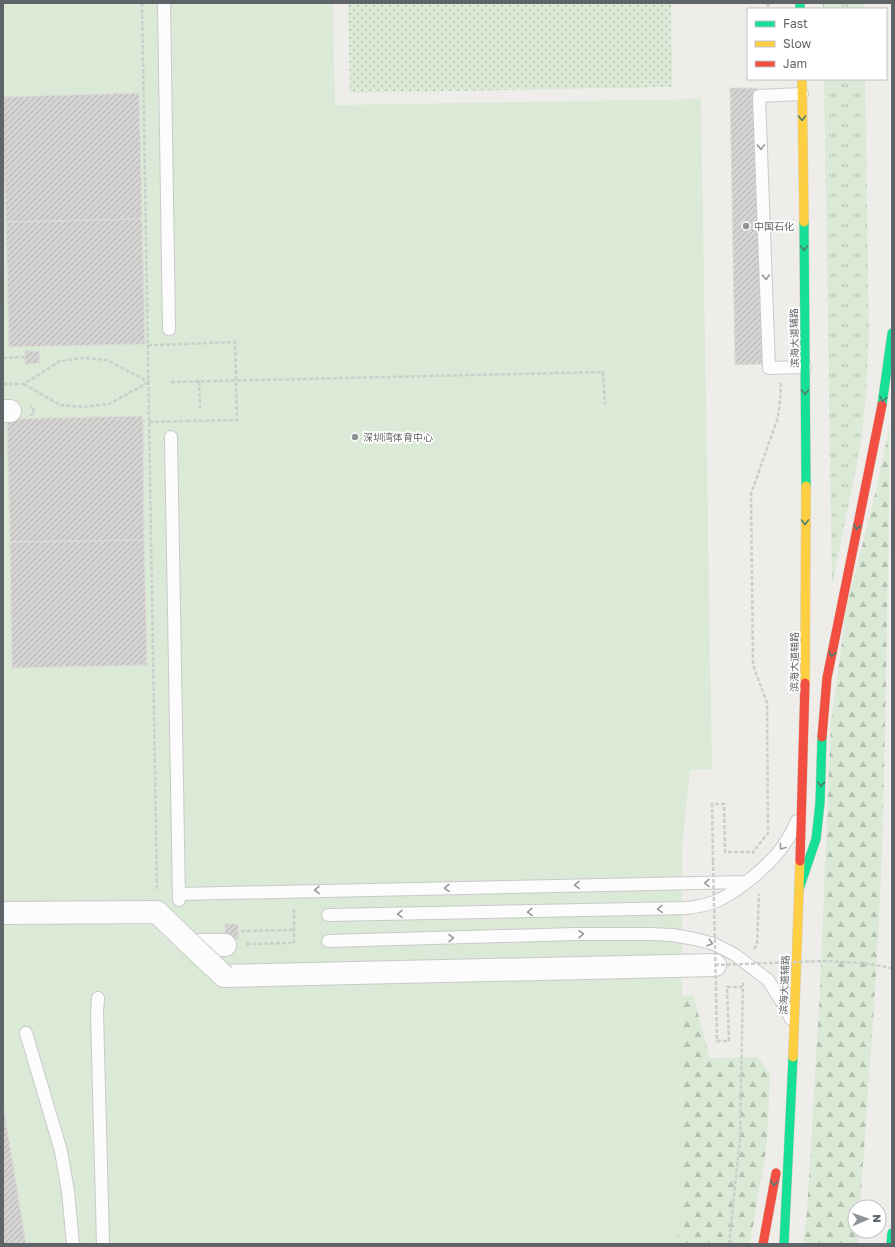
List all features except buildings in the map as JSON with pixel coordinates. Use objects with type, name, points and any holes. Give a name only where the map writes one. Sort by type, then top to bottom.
[{"type":"main road","name":"滨海大道辅路","points":[[784,1244],[793,1061],[805,717],[805,366],[802,80]]},
{"type":"main road","points":[[799,889],[816,839],[820,803],[822,734],[827,678],[884,394],[892,333]]},
{"type":"main road","points":[[779,1151],[793,1061]]},
{"type":"main road","points":[[763,1244],[777,1166]]},
{"type":"main road","points":[[891,1244],[892,1233]]},
{"type":"street","points":[[3,913],[157,912],[224,976],[715,965]]},
{"type":"street","points":[[191,945],[232,938]]},
{"type":"lane","points":[[164,3],[169,329]]},
{"type":"lane","points":[[802,94],[759,96],[769,368],[805,366]]},
{"type":"lane","points":[[171,437],[179,898],[294,891],[746,882]]},
{"type":"lane","points":[[328,915],[686,908],[701,906],[719,900],[746,882],[774,857],[787,840],[801,812]]},
{"type":"lane","points":[[328,941],[576,934],[672,935],[714,944],[734,954],[768,980],[784,1005],[794,1026]]},
{"type":"lane","points":[[98,998],[97,1013],[103,1244]]},
{"type":"lane","points":[[26,1033],[61,1151],[68,1191],[73,1244]]},
{"type":"path","points":[[142,3],[157,912]]},
{"type":"path","points":[[148,345],[235,342],[237,420],[149,422]]},
{"type":"path","points":[[3,358],[25,357]]},
{"type":"path","points":[[24,384],[60,361],[83,358],[107,360],[149,382]]},
{"type":"path","points":[[742,988],[727,987],[728,1041],[716,1041],[712,804],[724,804],[725,852],[753,852],[768,833],[767,703],[753,665],[751,494],[778,417],[781,367]]},
{"type":"path","points":[[171,382],[603,372],[605,404]]},
{"type":"path","points":[[3,384],[24,384],[60,405],[84,407],[109,404],[149,382]]},
{"type":"path","points":[[200,382],[200,409]]},
{"type":"path","points":[[756,944],[759,890]]},
{"type":"path","points":[[232,938],[294,942],[294,891]]},
{"type":"path","points":[[232,938],[294,930]]},
{"type":"path","points":[[715,965],[825,961],[863,963],[892,968]]},
{"type":"path","points":[[729,1244],[740,1139],[743,981]]},
{"type":"green space","name":"深圳湾体育中心","points":[[3,3],[333,3],[335,105],[701,99],[712,769],[690,770],[682,846],[682,996],[678,1244],[3,1244]]},
{"type":"green space","points":[[348,3],[671,3],[672,87],[350,93]]},
{"type":"green space","points":[[823,3],[864,3],[865,8],[823,8]]},
{"type":"green space","points":[[824,80],[865,80],[869,333],[866,395],[861,443],[832,586]]},
{"type":"green space","points":[[890,426],[886,691],[880,895],[861,1199],[847,1199],[847,1239],[858,1239],[858,1244],[803,1244],[807,1212],[820,989],[831,722],[847,606],[876,490]]},
{"type":"green space","points":[[693,995],[710,1058],[758,1057],[770,1074],[767,1144],[750,1244],[678,1244],[682,996]]},
{"type":"traffic: fast","points":[[800,3],[800,8]]},
{"type":"traffic: fast","points":[[804,222],[806,486]]},
{"type":"traffic: fast","points":[[882,405],[892,333]]},
{"type":"traffic: fast","points":[[799,889],[816,839],[820,803],[822,737]]},
{"type":"traffic: fast","points":[[784,1244],[793,1057]]},
{"type":"traffic: fast","points":[[891,1244],[892,1233]]},
{"type":"traffic: slow","points":[[802,80],[804,222]]},
{"type":"traffic: slow","points":[[805,683],[806,486]]},
{"type":"traffic: slow","points":[[793,1057],[800,861]]},
{"type":"traffic: jam","points":[[822,737],[827,678],[882,405]]},
{"type":"traffic: jam","points":[[800,861],[805,683]]},
{"type":"traffic: jam","points":[[763,1244],[776,1173]]},
{"type":"place","name":"中国石化","points":[[746,226]]},
{"type":"place","name":"深圳湾体育中心","points":[[355,437]]}]
